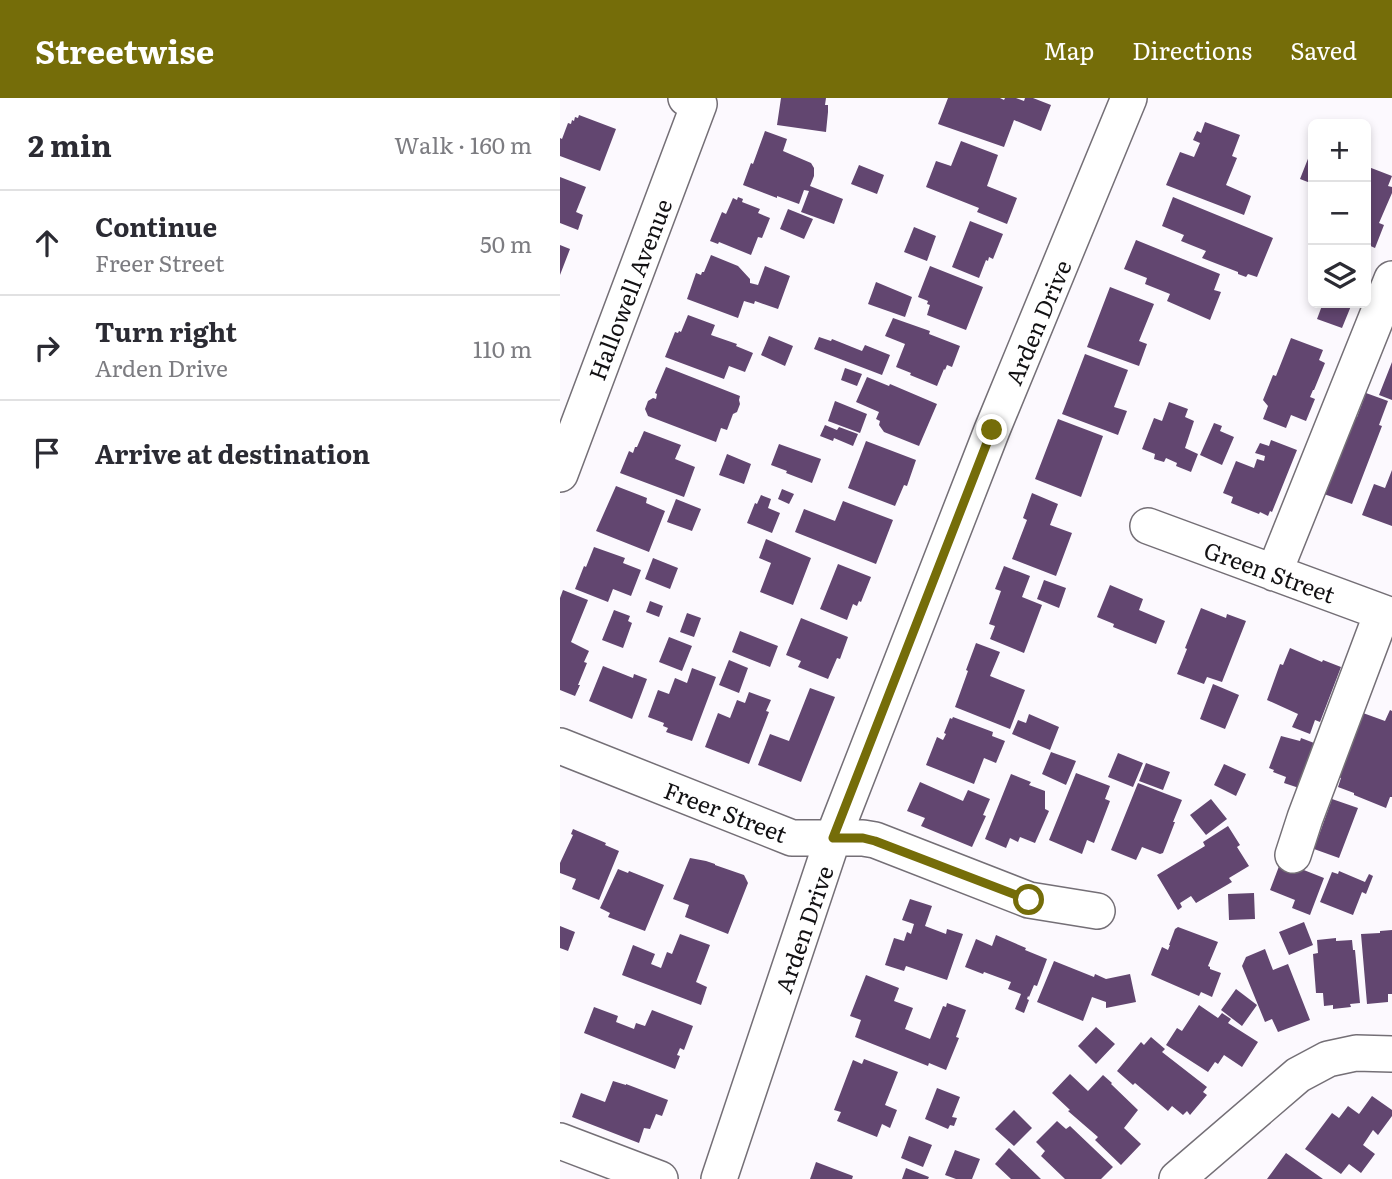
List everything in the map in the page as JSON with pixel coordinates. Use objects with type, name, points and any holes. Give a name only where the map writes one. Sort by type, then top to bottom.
[{"type":"street","name":"Arden Drive","points":[[719,1179],[833,838],[992,430],[1129,98]]},
{"type":"street","name":"Hallowell Avenue","points":[[560,474],[692,101]]},
{"type":"street","points":[[1274,573],[1392,279]]},
{"type":"street","name":"Green Street","points":[[1148,526],[1387,615]]},
{"type":"street","points":[[1293,855],[1334,740],[1387,615]]},
{"type":"street","name":"Freer Street","points":[[560,746],[792,838],[863,838],[1029,900],[1097,911]]},
{"type":"street","points":[[1177,1179],[1298,1075],[1328,1059],[1356,1053],[1392,1054]]},
{"type":"street","points":[[560,1141],[660,1179]]},
{"type":"building","points":[[781,98],[826,98],[826,132],[777,125]]},
{"type":"building","points":[[948,98],[1016,98],[1024,101],[1025,98],[1033,98],[1051,105],[1041,131],[1014,120],[1004,147],[938,124]]},
{"type":"building","points":[[579,115],[616,129],[600,171],[560,156],[560,138],[562,139],[568,123],[571,124]]},
{"type":"building","points":[[1205,122],[1240,135],[1232,156],[1237,158],[1226,185],[1251,196],[1244,215],[1166,185],[1180,152],[1194,157],[1200,143],[1193,140],[1197,131],[1201,133]]},
{"type":"building","points":[[765,131],[787,139],[783,151],[811,163],[814,176],[810,186],[843,199],[834,224],[801,212],[809,191],[804,190],[799,204],[743,185]]},
{"type":"building","points":[[961,141],[998,155],[987,186],[1017,198],[1007,224],[977,212],[979,208],[926,187],[936,161],[951,166]]},
{"type":"building","points":[[1308,159],[1308,182],[1300,179]]},
{"type":"building","points":[[859,165],[884,175],[877,194],[851,184]]},
{"type":"building","points":[[1371,168],[1392,176],[1388,186],[1392,187],[1392,193],[1379,223],[1384,225],[1375,248],[1371,246]]},
{"type":"building","points":[[560,177],[586,187],[576,212],[583,215],[578,230],[560,223]]},
{"type":"building","points":[[738,197],[743,199],[742,202],[760,209],[758,213],[770,218],[751,255],[710,241],[722,212],[726,214],[733,198],[737,200]]},
{"type":"building","points":[[1173,197],[1273,238],[1257,277],[1248,274],[1246,277],[1202,258],[1206,251],[1181,241],[1184,235],[1162,226]]},
{"type":"building","points":[[788,209],[813,219],[804,239],[780,229]]},
{"type":"building","points":[[970,221],[1003,234],[993,259],[989,257],[988,261],[986,260],[979,278],[952,267]]},
{"type":"building","points":[[914,227],[936,236],[927,261],[904,252]]},
{"type":"building","points":[[1136,240],[1220,274],[1214,290],[1221,292],[1210,320],[1167,301],[1170,294],[1145,284],[1147,278],[1124,269]]},
{"type":"building","points":[[560,245],[570,249],[560,275]]},
{"type":"building","points":[[711,255],[738,266],[750,279],[750,283],[758,285],[765,266],[790,276],[778,309],[755,301],[754,304],[744,301],[738,318],[687,299],[696,273],[701,275],[704,272]]},
{"type":"building","points":[[930,266],[983,287],[966,330],[927,315],[930,305],[927,304],[928,301],[918,297]]},
{"type":"building","points":[[876,282],[912,297],[905,317],[868,304]]},
{"type":"building","points":[[1110,287],[1154,304],[1139,341],[1147,344],[1139,366],[1087,347]]},
{"type":"building","points":[[1321,308],[1350,308],[1342,328],[1317,319]]},
{"type":"building","points":[[688,315],[715,325],[711,335],[753,353],[745,372],[729,366],[724,379],[665,357],[675,332],[681,332]]},
{"type":"building","points":[[893,318],[930,331],[929,334],[960,346],[952,367],[947,365],[937,386],[896,367],[905,344],[885,336]]},
{"type":"building","points":[[769,336],[793,346],[785,366],[761,355]]},
{"type":"building","points":[[819,337],[831,341],[832,339],[862,351],[865,345],[890,355],[882,375],[814,349]]},
{"type":"building","points":[[1291,338],[1323,350],[1319,360],[1325,363],[1310,397],[1315,399],[1306,421],[1291,415],[1286,428],[1263,419],[1268,406],[1263,400]]},
{"type":"building","points":[[1085,354],[1128,370],[1114,407],[1127,411],[1118,435],[1062,414]]},
{"type":"building","points":[[1392,362],[1392,400],[1379,395]]},
{"type":"building","points":[[666,367],[740,396],[737,412],[733,414],[727,430],[721,428],[716,442],[648,416],[645,409],[648,401],[656,399],[655,393]]},
{"type":"building","points":[[845,368],[862,374],[857,386],[841,380]]},
{"type":"building","points":[[867,377],[937,404],[919,446],[884,432],[879,425],[880,421],[876,419],[879,412],[856,402]]},
{"type":"building","points":[[1366,393],[1388,401],[1379,425],[1382,426],[1352,504],[1324,494],[1354,415],[1357,417]]},
{"type":"building","points":[[835,401],[867,414],[860,433],[828,421]]},
{"type":"building","points":[[1169,402],[1188,409],[1185,417],[1194,421],[1185,448],[1198,454],[1191,472],[1166,458],[1164,462],[1154,459],[1155,454],[1142,449],[1154,418],[1162,421]]},
{"type":"building","points":[[1058,419],[1103,436],[1081,497],[1035,479]]},
{"type":"building","points":[[1214,423],[1222,426],[1220,431],[1234,437],[1222,465],[1200,455]]},
{"type":"building","points":[[825,425],[858,434],[853,446],[834,438],[833,441],[820,436]]},
{"type":"building","points":[[644,431],[681,445],[675,459],[695,467],[684,497],[620,473],[629,451],[633,453]]},
{"type":"building","points":[[1271,440],[1297,450],[1268,516],[1231,503],[1233,497],[1223,493],[1236,461],[1254,468],[1257,459],[1264,461],[1265,456],[1255,453],[1260,443],[1269,446]]},
{"type":"building","points":[[866,441],[916,460],[907,486],[904,485],[895,506],[848,488]]},
{"type":"building","points":[[779,444],[821,459],[812,483],[771,465]]},
{"type":"building","points":[[727,454],[751,464],[744,484],[719,475]]},
{"type":"building","points":[[1392,470],[1392,526],[1362,515],[1374,484],[1385,488]]},
{"type":"building","points":[[616,486],[647,498],[646,503],[665,511],[649,552],[596,531]]},
{"type":"building","points":[[782,489],[794,494],[789,504],[778,499]]},
{"type":"building","points":[[1032,493],[1058,504],[1050,525],[1072,533],[1056,576],[1012,559],[1027,520],[1023,518]]},
{"type":"building","points":[[761,495],[771,499],[768,508],[780,513],[772,533],[747,523]]},
{"type":"building","points":[[676,499],[701,509],[692,531],[667,522]]},
{"type":"building","points":[[843,501],[893,520],[876,564],[795,532],[804,509],[835,521]]},
{"type":"building","points":[[766,539],[811,558],[793,605],[760,592],[771,563],[759,558]]},
{"type":"building","points":[[594,547],[625,558],[623,563],[641,570],[631,596],[613,589],[608,602],[575,589]]},
{"type":"building","points":[[653,558],[678,568],[670,589],[645,579]]},
{"type":"building","points":[[838,564],[871,577],[861,602],[859,601],[857,606],[853,604],[847,620],[820,609]]},
{"type":"building","points":[[1004,566],[1030,576],[1022,597],[1042,605],[1024,653],[990,639],[995,626],[989,624],[1001,591],[995,589]]},
{"type":"building","points":[[1044,580],[1066,588],[1059,608],[1037,599]]},
{"type":"building","points":[[1110,585],[1143,599],[1139,610],[1165,621],[1156,644],[1113,627],[1114,624],[1097,617]]},
{"type":"building","points":[[563,590],[588,600],[571,642],[589,651],[575,696],[560,690],[560,598]]},
{"type":"building","points":[[650,601],[663,606],[659,617],[646,612]]},
{"type":"building","points":[[1201,608],[1226,618],[1227,614],[1246,621],[1222,682],[1207,677],[1204,684],[1177,674]]},
{"type":"building","points":[[614,610],[630,616],[628,621],[632,623],[623,648],[602,640]]},
{"type":"building","points":[[687,613],[701,618],[694,637],[680,632]]},
{"type":"building","points":[[801,618],[848,637],[840,659],[837,658],[828,679],[798,667],[801,661],[786,655]]},
{"type":"building","points":[[740,631],[778,646],[770,667],[732,652]]},
{"type":"building","points":[[669,637],[692,646],[682,671],[659,662]]},
{"type":"building","points":[[976,643],[1000,652],[990,676],[1025,690],[1010,729],[955,707]]},
{"type":"building","points":[[1290,648],[1341,667],[1320,722],[1315,720],[1310,734],[1292,727],[1298,714],[1267,700],[1280,664],[1283,665]]},
{"type":"building","points":[[729,660],[748,668],[739,693],[719,685]]},
{"type":"building","points":[[603,666],[633,678],[634,674],[647,679],[632,719],[589,701]]},
{"type":"building","points":[[692,668],[716,677],[692,741],[666,732],[668,728],[663,726],[664,723],[648,717],[658,690],[669,694],[675,678],[687,683]]},
{"type":"building","points":[[1213,684],[1239,695],[1225,729],[1200,719]]},
{"type":"building","points":[[810,688],[835,697],[801,782],[758,765],[770,734],[789,741]]},
{"type":"building","points":[[749,692],[771,700],[749,764],[705,747],[718,713],[730,718],[737,700],[745,703]]},
{"type":"building","points":[[1352,709],[1385,721],[1390,710],[1392,711],[1392,797],[1386,808],[1338,787],[1341,778],[1327,773]]},
{"type":"building","points":[[1029,714],[1059,727],[1050,750],[1012,734],[1018,720],[1026,723]]},
{"type":"building","points":[[950,718],[993,732],[992,736],[1005,741],[996,763],[984,758],[974,784],[926,765],[937,737],[943,740]]},
{"type":"building","points":[[1281,736],[1300,741],[1301,738],[1322,746],[1305,790],[1284,783],[1286,777],[1269,768]]},
{"type":"building","points":[[1051,752],[1076,761],[1066,785],[1042,774]]},
{"type":"building","points":[[1118,753],[1143,763],[1133,787],[1108,777]]},
{"type":"building","points":[[1146,763],[1170,772],[1163,790],[1139,781]]},
{"type":"building","points":[[1224,764],[1246,774],[1236,796],[1214,785]]},
{"type":"building","points":[[1076,773],[1110,786],[1105,799],[1110,801],[1094,843],[1087,840],[1082,854],[1049,840]]},
{"type":"building","points":[[1011,774],[1045,791],[1045,809],[1049,811],[1035,843],[1020,837],[1018,842],[1010,838],[1006,848],[985,839]]},
{"type":"building","points":[[920,782],[963,801],[968,790],[990,799],[983,815],[986,816],[972,847],[921,826],[925,818],[907,811]]},
{"type":"building","points":[[1138,783],[1182,800],[1163,853],[1142,847],[1136,860],[1111,850]]},
{"type":"building","points":[[1211,799],[1227,819],[1206,835],[1190,815]]},
{"type":"building","points":[[1332,799],[1358,808],[1339,858],[1314,849]]},
{"type":"building","points":[[1228,826],[1249,866],[1229,878],[1232,882],[1196,903],[1191,896],[1180,903],[1182,907],[1178,910],[1157,875],[1205,846],[1203,842]]},
{"type":"building","points":[[573,829],[619,851],[599,900],[572,889],[576,879],[560,873],[560,863],[573,835]]},
{"type":"building","points":[[690,858],[744,875],[748,883],[728,934],[685,917],[689,905],[673,899]]},
{"type":"building","points":[[1281,861],[1324,878],[1310,915],[1292,908],[1295,900],[1270,890]]},
{"type":"building","points":[[618,869],[664,885],[645,931],[608,917],[610,913],[600,908]]},
{"type":"building","points":[[1339,871],[1365,882],[1369,874],[1373,876],[1366,894],[1362,892],[1353,915],[1320,902],[1332,872],[1338,874]]},
{"type":"building","points":[[1254,893],[1255,919],[1229,920],[1228,894]]},
{"type":"building","points":[[910,899],[932,906],[925,926],[946,934],[947,929],[963,934],[947,980],[906,966],[904,971],[885,965],[894,938],[904,941],[907,932],[911,934],[914,924],[902,920]]},
{"type":"building","points":[[1304,922],[1313,945],[1289,955],[1279,932]]},
{"type":"building","points":[[560,926],[575,932],[568,951],[560,948]]},
{"type":"building","points":[[1178,927],[1218,942],[1208,966],[1221,973],[1212,997],[1201,992],[1199,996],[1151,975],[1162,947],[1168,950]]},
{"type":"building","points":[[1392,930],[1392,994],[1388,994],[1388,1002],[1367,1004],[1361,934]]},
{"type":"building","points":[[680,934],[710,945],[696,982],[707,987],[701,1005],[622,975],[633,945],[655,954],[651,964],[661,968],[667,952],[672,954]]},
{"type":"building","points":[[996,935],[1047,959],[1037,986],[1034,985],[1028,996],[1024,1013],[1015,1009],[1021,994],[1008,989],[1011,982],[965,967],[976,939],[992,946]]},
{"type":"building","points":[[1336,938],[1336,941],[1352,940],[1360,1003],[1333,1009],[1333,1005],[1324,1006],[1323,993],[1316,993],[1313,954],[1318,953],[1317,940]]},
{"type":"building","points":[[1265,949],[1273,970],[1288,964],[1310,1020],[1278,1032],[1272,1019],[1265,1022],[1242,966],[1246,957]]},
{"type":"building","points":[[1054,961],[1094,977],[1095,974],[1106,979],[1130,974],[1136,1002],[1106,1008],[1106,1002],[1092,997],[1083,1021],[1037,1002]]},
{"type":"building","points":[[866,975],[899,988],[894,1001],[913,1008],[905,1029],[930,1039],[943,1006],[946,1007],[947,1003],[966,1010],[956,1037],[959,1038],[946,1070],[929,1063],[928,1066],[855,1037],[861,1020],[850,1016]]},
{"type":"building","points":[[1236,989],[1257,1005],[1242,1026],[1221,1010]]},
{"type":"building","points":[[1199,1005],[1218,1018],[1222,1013],[1231,1019],[1228,1023],[1258,1042],[1242,1067],[1224,1055],[1208,1072],[1166,1045],[1177,1028],[1182,1031]]},
{"type":"building","points":[[594,1007],[618,1016],[616,1022],[634,1029],[636,1023],[645,1026],[652,1010],[693,1026],[684,1050],[680,1048],[677,1055],[680,1056],[675,1069],[584,1033]]},
{"type":"building","points":[[1096,1027],[1115,1044],[1096,1064],[1078,1046]]},
{"type":"building","points":[[1151,1037],[1165,1049],[1162,1052],[1207,1087],[1203,1092],[1207,1095],[1190,1115],[1187,1111],[1183,1115],[1172,1106],[1168,1111],[1117,1071],[1141,1042],[1144,1045]]},
{"type":"building","points":[[864,1059],[898,1072],[885,1105],[897,1110],[890,1128],[882,1124],[877,1137],[837,1121],[841,1112],[834,1110],[853,1060],[862,1064]]},
{"type":"building","points":[[1070,1074],[1088,1091],[1103,1075],[1138,1110],[1124,1128],[1141,1144],[1121,1165],[1095,1140],[1098,1137],[1052,1093]]},
{"type":"building","points":[[613,1081],[668,1100],[662,1116],[656,1114],[650,1129],[644,1128],[639,1143],[572,1117],[581,1093],[605,1102]]},
{"type":"building","points":[[937,1088],[960,1097],[952,1117],[957,1118],[954,1126],[950,1125],[948,1129],[925,1119]]},
{"type":"building","points":[[1372,1096],[1392,1110],[1392,1116],[1378,1135],[1373,1130],[1363,1145],[1375,1154],[1361,1173],[1349,1164],[1341,1174],[1305,1149],[1332,1113],[1339,1118],[1348,1106],[1359,1114]]},
{"type":"building","points":[[1014,1110],[1032,1128],[1014,1146],[995,1129]]},
{"type":"building","points":[[1057,1121],[1066,1129],[1070,1126],[1113,1167],[1101,1179],[1065,1179],[1041,1156],[1045,1151],[1036,1142]]},
{"type":"building","points":[[909,1136],[932,1145],[923,1167],[901,1158]]},
{"type":"building","points":[[1009,1148],[1041,1179],[1011,1179],[995,1164]]},
{"type":"building","points":[[955,1150],[980,1159],[972,1179],[956,1179],[945,1175]]},
{"type":"building","points":[[1286,1153],[1323,1179],[1267,1179]]},
{"type":"building","points":[[816,1162],[853,1176],[852,1179],[810,1179]]},
{"type":"building","points":[[906,1168],[929,1177],[902,1179]]},
{"type":"route","points":[[992,430],[833,838],[863,838],[875,841],[1029,900]]}]
